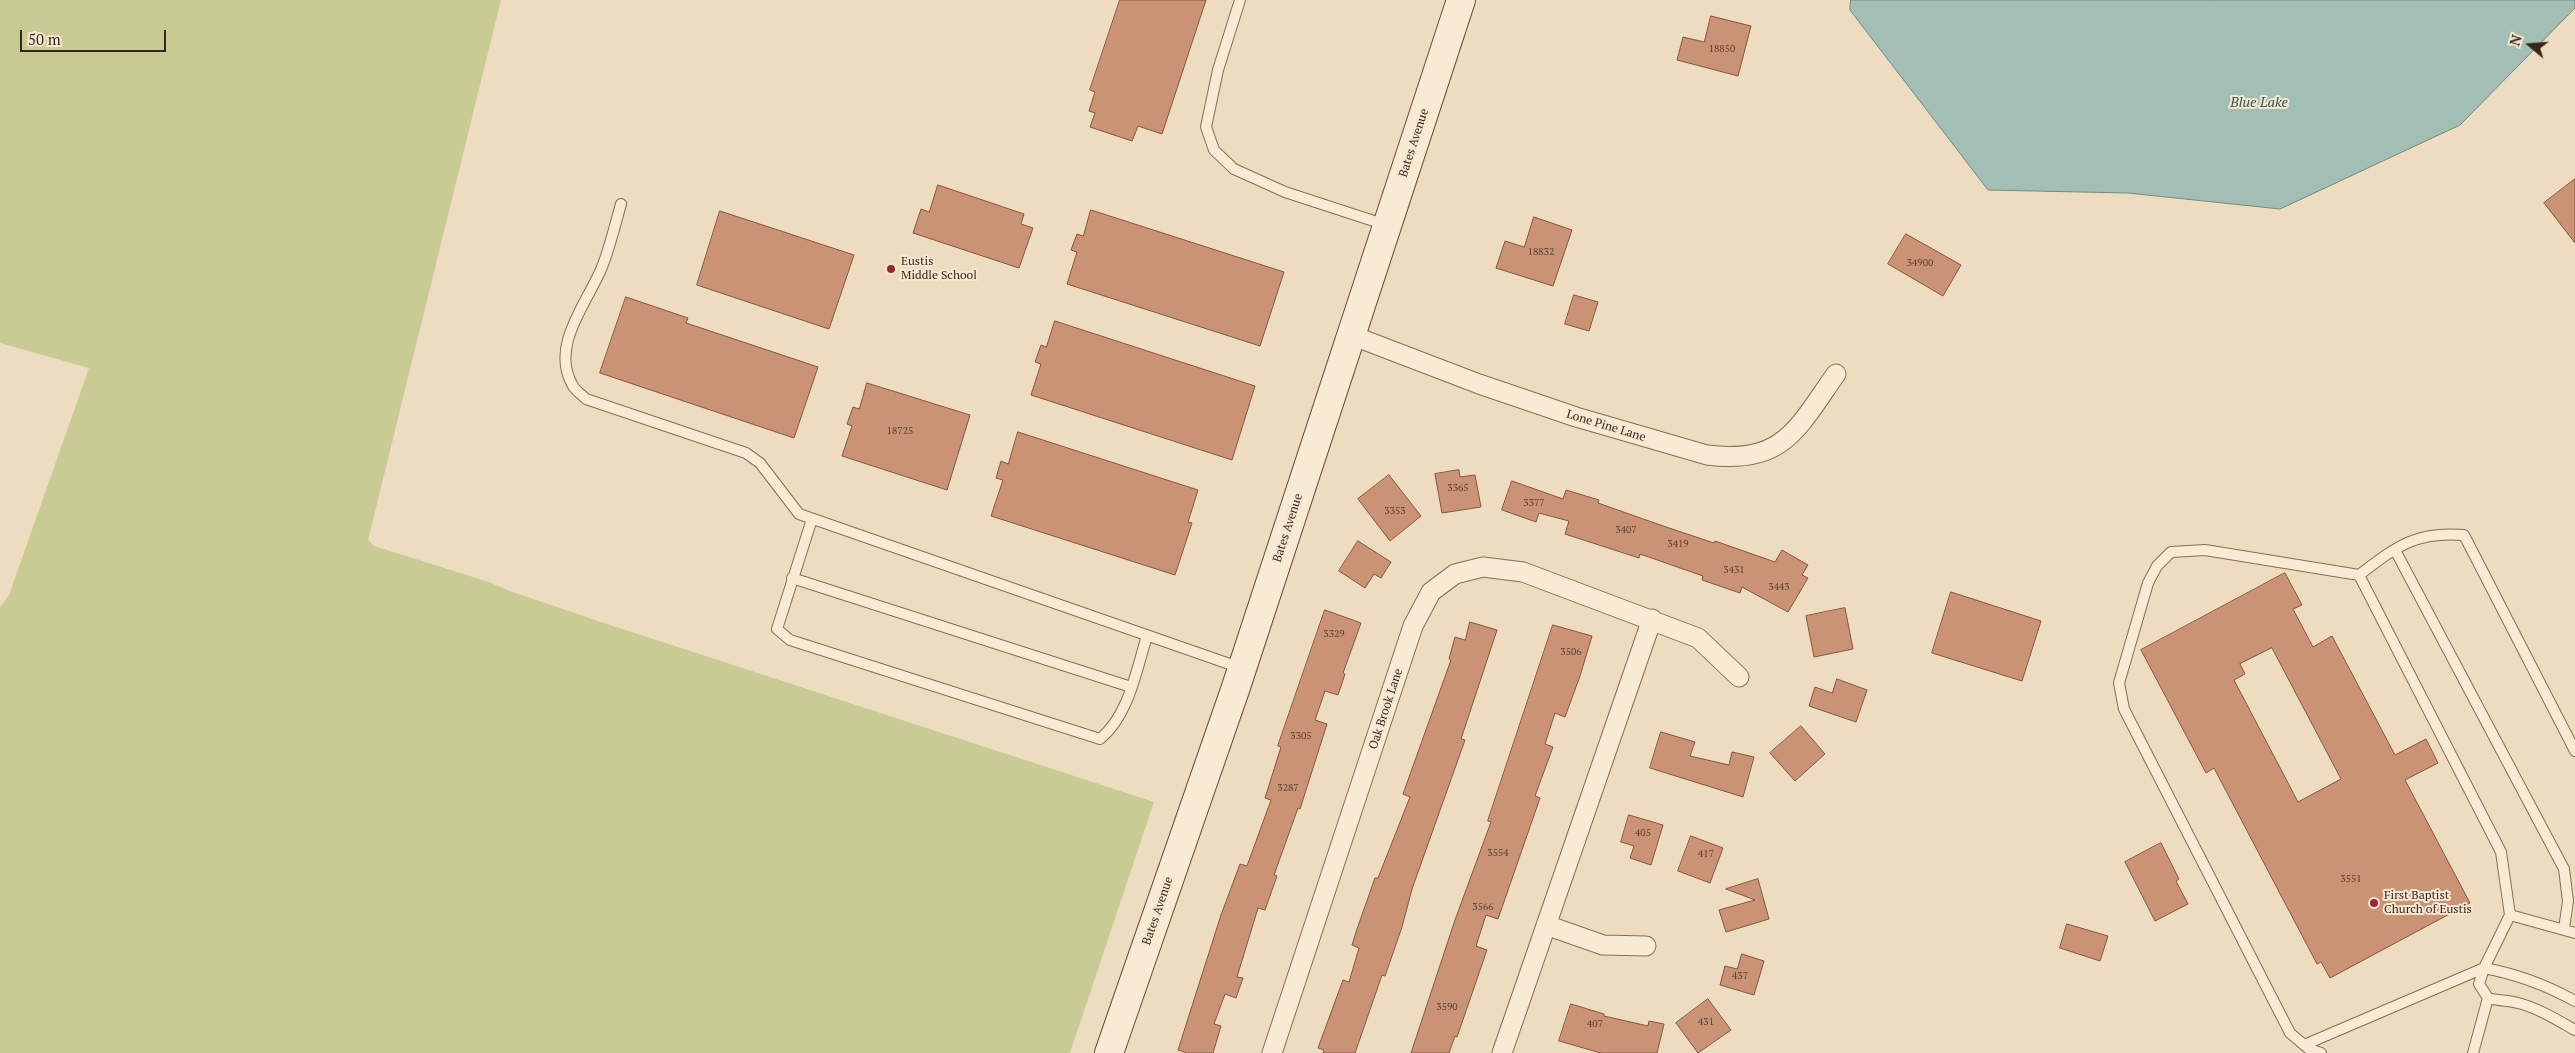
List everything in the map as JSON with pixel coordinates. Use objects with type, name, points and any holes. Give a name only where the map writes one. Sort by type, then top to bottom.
[{"type":"street","name":"Bates Avenue","points":[[1109,1053],[1242,668],[1461,0]]},
{"type":"street","name":"Lone Pine Lane","points":[[1351,335],[1479,384],[1576,417],[1707,455],[1730,458],[1755,456],[1772,448],[1794,433],[1836,374]]},
{"type":"street","name":"Oak Brook Lane","points":[[1272,1053],[1413,626],[1432,592],[1455,574],[1483,566],[1523,572],[1652,619],[1698,638],[1740,678]]},
{"type":"street","points":[[1502,1053],[1652,619]]},
{"type":"street","points":[[1546,925],[1603,944],[1646,946]]},
{"type":"lane","points":[[1240,0],[1218,70],[1206,127],[1214,150],[1234,169],[1285,192],[1387,225]]},
{"type":"lane","points":[[621,204],[602,268],[572,329],[566,350],[566,365],[573,386],[586,399],[746,453],[760,463],[799,514],[1242,668]]},
{"type":"lane","points":[[812,519],[777,629],[790,640],[1100,740],[1117,719],[1131,687],[1147,636]]},
{"type":"lane","points":[[2321,1053],[2304,1045],[2290,1033],[2124,709],[2119,683],[2148,583],[2157,566],[2171,552],[2205,550],[2359,575],[2409,540],[2440,533],[2464,535],[2575,751]]},
{"type":"lane","points":[[2395,550],[2564,869],[2568,901],[2564,929]]},
{"type":"lane","points":[[2359,575],[2502,852],[2510,915],[2484,968],[2479,984],[2488,998],[2498,1002],[2517,1002],[2552,1017],[2575,1030]]},
{"type":"lane","points":[[792,578],[1131,687]]},
{"type":"lane","points":[[2510,915],[2575,933]]},
{"type":"lane","points":[[2304,1045],[2484,968],[2509,972],[2554,989],[2575,1001]]},
{"type":"lane","points":[[2473,1053],[2488,998]]},
{"type":"green space","points":[[0,0],[501,0],[368,540],[374,546],[489,582],[601,622],[1154,802],[1070,1053],[0,1053],[0,607],[9,595],[89,368],[0,343]]},
{"type":"water","name":"Blue Lake","points":[[1851,0],[2575,0],[2575,8],[2460,125],[2280,209],[2128,193],[1988,190],[1850,10]]},
{"type":"building","points":[[1120,0],[1206,0],[1162,134],[1138,126],[1132,141],[1090,127],[1095,113],[1089,111],[1095,92],[1090,90]]},
{"type":"building","points":[[1711,16],[1751,26],[1738,76],[1677,60],[1683,37],[1704,42]]},
{"type":"building","points":[[2575,179],[2575,243],[2544,203]]},
{"type":"building","points":[[938,185],[1024,214],[1021,224],[1033,228],[1019,268],[913,233],[921,209],[929,212]]},
{"type":"building","points":[[1091,210],[1284,272],[1260,346],[1067,284],[1077,252],[1071,250],[1077,234],[1083,236]]},
{"type":"building","points":[[720,211],[854,255],[829,329],[697,285]]},
{"type":"building","points":[[1534,217],[1572,230],[1553,286],[1496,268],[1505,241],[1524,247]]},
{"type":"building","points":[[1906,234],[1961,265],[1943,296],[1888,264]]},
{"type":"building","points":[[1574,295],[1598,302],[1589,331],[1565,324]]},
{"type":"building","points":[[626,297],[688,318],[686,323],[818,367],[794,438],[600,373]]},
{"type":"building","points":[[1055,321],[1255,386],[1232,460],[1031,395],[1041,364],[1035,362],[1041,345],[1046,347]]},
{"type":"building","points":[[867,383],[970,415],[947,490],[842,456],[852,426],[847,424],[853,407],[859,409]]},
{"type":"building","points":[[1018,432],[1198,490],[1188,522],[1192,523],[1175,575],[991,516],[1003,480],[996,478],[1001,461],[1008,464]]},
{"type":"building","points":[[1459,470],[1460,477],[1475,475],[1481,507],[1442,513],[1435,474]]},
{"type":"building","points":[[1389,475],[1421,516],[1390,541],[1358,499]]},
{"type":"building","points":[[1512,481],[1563,499],[1566,490],[1599,500],[1598,503],[1666,527],[1714,543],[1715,541],[1775,562],[1782,550],[1808,565],[1802,575],[1808,578],[1788,612],[1742,587],[1740,593],[1702,580],[1703,576],[1640,554],[1639,558],[1565,534],[1569,521],[1539,513],[1536,522],[1502,510]]},
{"type":"building","points":[[1358,541],[1391,562],[1381,578],[1374,574],[1365,588],[1339,571]]},
{"type":"building","points":[[2285,573],[2302,605],[2293,609],[2313,647],[2332,636],[2395,755],[2426,739],[2438,763],[2405,780],[2470,903],[2330,978],[2321,962],[2317,964],[2214,768],[2206,773],[2141,650]],"holes":[[[2272,648],[2341,779],[2298,802],[2234,680],[2245,674],[2240,664]]]},
{"type":"building","points":[[1951,592],[2041,621],[2022,681],[1932,653]]},
{"type":"building","points":[[1845,608],[1853,649],[1814,657],[1806,616]]},
{"type":"building","points":[[1325,610],[1361,623],[1343,673],[1345,674],[1338,695],[1325,691],[1315,720],[1327,724],[1300,809],[1298,808],[1274,875],[1277,876],[1265,910],[1258,908],[1237,977],[1243,978],[1236,998],[1225,994],[1214,1024],[1221,1026],[1213,1053],[1187,1053],[1178,1050],[1221,915],[1240,864],[1247,866],[1271,800],[1265,798],[1281,747],[1278,746]]},
{"type":"building","points":[[1470,622],[1497,630],[1461,739],[1465,740],[1412,889],[1402,927],[1385,976],[1382,975],[1355,1053],[1323,1053],[1324,1050],[1318,1048],[1343,980],[1349,982],[1359,948],[1352,945],[1375,878],[1378,878],[1410,797],[1403,794],[1451,660],[1449,659],[1455,637],[1465,640]]},
{"type":"building","points":[[1553,625],[1592,636],[1565,717],[1555,713],[1545,744],[1553,747],[1535,796],[1540,798],[1498,919],[1486,915],[1476,946],[1487,950],[1457,1037],[1455,1036],[1449,1053],[1411,1053],[1455,920],[1491,822],[1488,821]]},
{"type":"building","points":[[1837,679],[1867,690],[1856,722],[1809,706],[1815,687],[1832,693]]},
{"type":"building","points":[[1801,726],[1825,754],[1795,781],[1770,753]]},
{"type":"building","points":[[1661,732],[1695,742],[1690,756],[1729,765],[1732,752],[1754,757],[1743,797],[1650,768]]},
{"type":"building","points":[[1629,815],[1663,825],[1651,865],[1630,858],[1634,846],[1621,842]]},
{"type":"building","points":[[1691,836],[1723,848],[1710,883],[1678,871]]},
{"type":"building","points":[[2161,843],[2179,879],[2176,881],[2188,904],[2155,921],[2125,862]]},
{"type":"building","points":[[1758,879],[1769,919],[1726,932],[1719,910],[1755,900],[1726,889]]},
{"type":"building","points":[[2067,924],[2108,936],[2100,961],[2060,948]]},
{"type":"building","points":[[1742,954],[1764,961],[1754,995],[1720,985],[1725,966],[1737,969]]},
{"type":"building","points":[[1708,999],[1731,1030],[1698,1053],[1676,1023]]},
{"type":"building","points":[[1571,1004],[1604,1014],[1604,1016],[1648,1026],[1649,1021],[1664,1024],[1657,1053],[1601,1053],[1559,1041]]},
{"type":"place","name":"Eustis Middle School","points":[[891,269]]},
{"type":"place","name":"First Baptist Church of Eustis","points":[[2374,903]]}]
